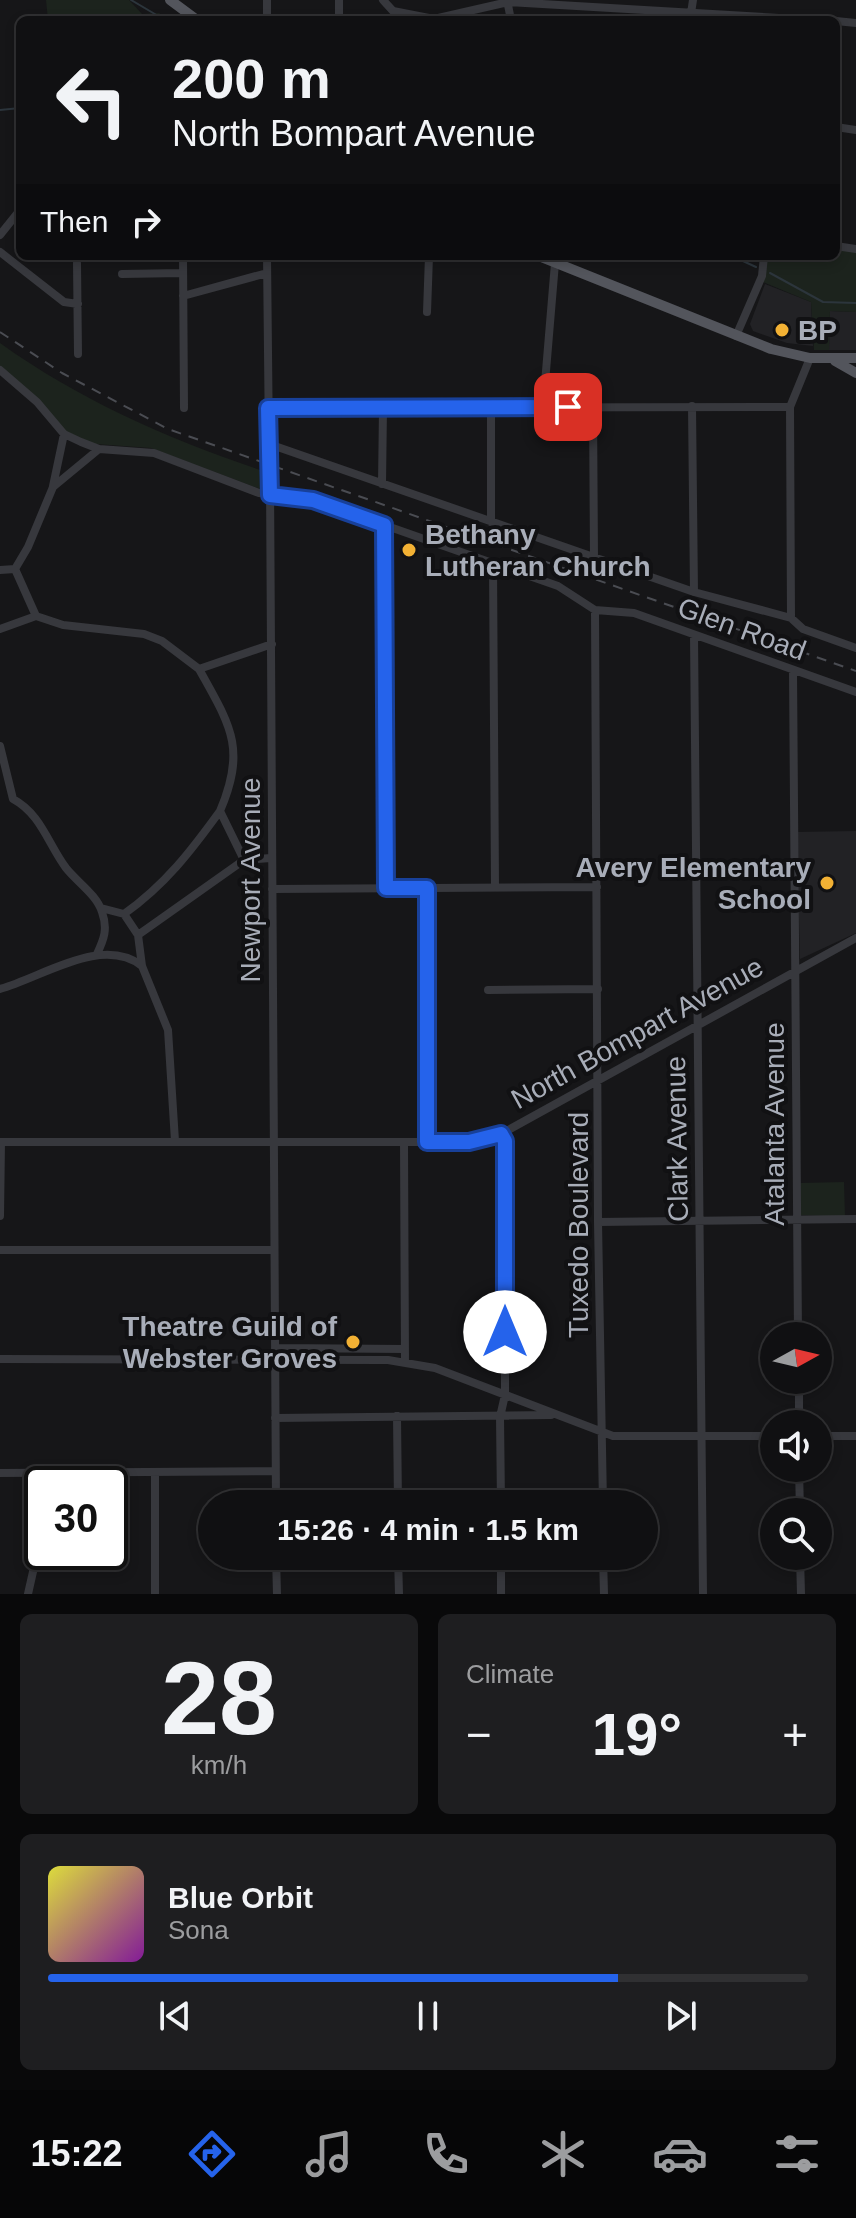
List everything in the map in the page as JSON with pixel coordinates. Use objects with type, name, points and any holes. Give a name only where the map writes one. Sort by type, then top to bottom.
[{"type":"main road","points":[[170,0],[192,16]]},
{"type":"main road","points":[[548,260],[736,336],[810,358],[856,358]]},
{"type":"main road","points":[[830,359],[856,373]]},
{"type":"street","points":[[383,0],[392,16]]},
{"type":"street","points":[[448,16],[508,1],[690,16],[693,0]]},
{"type":"street","points":[[0,235],[16,215]]},
{"type":"street","points":[[0,252],[64,302],[78,304]]},
{"type":"street","points":[[183,260],[184,408]]},
{"type":"street","name":"Newport Avenue","points":[[267,260],[276,1490]]},
{"type":"street","points":[[427,312],[429,260]]},
{"type":"street","points":[[736,336],[762,276],[764,260]]},
{"type":"street","points":[[77,263],[78,354]]},
{"type":"street","points":[[543,407],[555,263]]},
{"type":"street","points":[[122,274],[182,273]]},
{"type":"street","points":[[183,296],[267,273]]},
{"type":"street","points":[[791,618],[790,407],[810,358]]},
{"type":"street","name":"Glen Road","points":[[0,370],[37,402],[64,434],[99,449],[154,453],[270,495],[313,500],[558,586],[595,610],[634,613],[856,692]]},
{"type":"street","points":[[491,405],[491,522]]},
{"type":"street","points":[[268,408],[491,405],[790,407]]},
{"type":"street","points":[[692,406],[694,592]]},
{"type":"street","points":[[593,407],[594,557]]},
{"type":"street","points":[[382,484],[383,408]]},
{"type":"street","points":[[15,569],[28,547],[53,487],[64,434]]},
{"type":"street","name":"Glen Road","points":[[270,448],[694,592],[791,618],[803,629],[856,648]]},
{"type":"street","points":[[53,487],[99,449]]},
{"type":"street","points":[[384,525],[386,888]]},
{"type":"street","points":[[493,562],[495,887]]},
{"type":"street","points":[[0,570],[15,569]]},
{"type":"street","points":[[15,569],[36,616]]},
{"type":"street","name":"Tuxedo Boulevard","points":[[595,610],[598,1222],[603,1490]]},
{"type":"street","points":[[0,629],[36,616],[63,625],[144,634],[162,641],[199,669],[229,726],[236,750],[232,783],[220,811],[177,869],[156,891],[124,914]]},
{"type":"street","name":"Clark Avenue","points":[[694,635],[703,1594]]},
{"type":"street","points":[[199,669],[272,644]]},
{"type":"street","name":"Atalanta Avenue","points":[[793,671],[798,1322]]},
{"type":"street","points":[[0,746],[13,799]]},
{"type":"street","points":[[0,800],[13,799],[26,806],[66,868],[101,908],[106,932],[97,954]]},
{"type":"street","points":[[220,811],[244,860]]},
{"type":"street","points":[[138,935],[244,860],[271,858]]},
{"type":"street","points":[[272,889],[597,887]]},
{"type":"street","points":[[427,888],[427,1142]]},
{"type":"street","points":[[101,908],[124,914],[138,935],[142,966],[168,1030],[175,1141]]},
{"type":"street","name":"North Bompart Avenue","points":[[0,1142],[469,1142],[501,1134],[856,938]]},
{"type":"street","points":[[0,989],[97,954],[121,954],[142,966]]},
{"type":"street","points":[[488,990],[598,989]]},
{"type":"street","points":[[501,1134],[505,1141],[505,1395],[500,1417],[501,1490]]},
{"type":"street","points":[[0,1142],[0,1216]]},
{"type":"street","points":[[404,1143],[405,1362]]},
{"type":"street","points":[[598,1222],[856,1219]]},
{"type":"street","points":[[0,1250],[274,1250]]},
{"type":"street","points":[[0,1359],[405,1349]]},
{"type":"street","points":[[275,1353],[405,1362],[435,1368],[603,1433],[623,1437],[760,1436]]},
{"type":"street","points":[[275,1418],[555,1414]]},
{"type":"street","points":[[397,1416],[398,1490]]},
{"type":"street","points":[[832,1436],[856,1436]]},
{"type":"street","points":[[128,1472],[275,1471]]},
{"type":"street","points":[[155,1472],[155,1594]]},
{"type":"street","points":[[0,1473],[24,1473]]},
{"type":"street","points":[[28,1594],[33,1570]]},
{"type":"street","points":[[276,1570],[277,1594]]},
{"type":"street","points":[[398,1570],[399,1594]]},
{"type":"street","points":[[501,1570],[501,1594]]},
{"type":"street","points":[[603,1570],[604,1594]]},
{"type":"street","points":[[800,1570],[801,1594]]},
{"type":"shaded area","points":[[46,0],[129,0],[142,14],[159,13],[163,16],[48,16]]},
{"type":"shaded area","points":[[840,250],[856,252],[856,312],[830,311],[829,350],[814,350],[811,302],[763,282],[767,260],[840,260]]},
{"type":"shaded area","points":[[765,284],[811,302],[813,346],[787,343],[753,331],[750,324]]},
{"type":"shaded area","points":[[830,311],[856,312],[856,350],[829,350]]},
{"type":"shaded area","points":[[0,343],[94,401],[160,432],[263,471],[263,490],[151,448],[95,444],[68,433],[0,366]]},
{"type":"shaded area","name":"Avery Elementary School","points":[[856,831],[856,933],[800,959],[797,832]]},
{"type":"shaded area","points":[[844,1182],[845,1217],[801,1215],[800,1183]]},
{"type":"waterway","points":[[131,0],[158,16]]},
{"type":"waterway","points":[[0,110],[16,108]]},
{"type":"waterway","points":[[741,260],[756,267]]},
{"type":"waterway","points":[[770,273],[823,302],[856,303]]},
{"type":"railway","points":[[0,332],[62,373],[168,429],[856,671]]},
{"type":"place","name":"BP","points":[[782,330]]},
{"type":"place","name":"Bethany Lutheran Church","points":[[409,550]]},
{"type":"place","name":"Avery Elementary School","points":[[827,883]]},
{"type":"place","name":"Theatre Guild of Webster Groves","points":[[353,1342]]},
{"type":"route","points":[[505,1332],[505,1141],[501,1134],[469,1142],[427,1142],[427,888],[386,888],[384,525],[313,500],[291,495],[270,495],[268,408],[568,407]]}]
